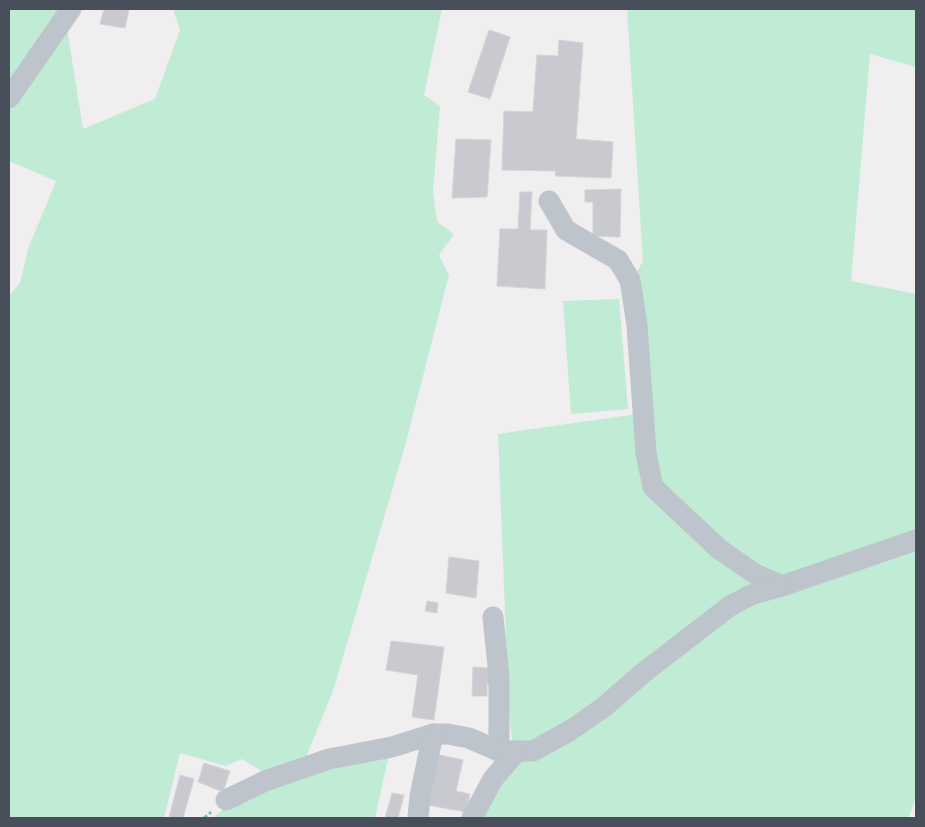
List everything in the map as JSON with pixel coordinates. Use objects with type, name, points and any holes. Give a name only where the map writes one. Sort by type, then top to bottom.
[{"type":"street","points":[[9,98],[71,9]]},
{"type":"street","points":[[549,202],[566,230],[618,260],[630,280],[637,325],[646,453],[653,487],[719,549],[755,574],[782,586]]},
{"type":"street","points":[[226,800],[265,781],[330,759],[392,747],[433,734],[448,734],[469,738],[508,751],[533,751],[571,730],[604,707],[643,673],[730,606],[753,594],[782,586],[916,540]]},
{"type":"street","points":[[472,818],[508,751],[493,617]]},
{"type":"street","points":[[418,818],[420,796],[433,734]]},
{"type":"street","points":[[392,747],[405,751],[418,769],[420,796]]},
{"type":"green space","points":[[9,9],[62,9],[9,88]]},
{"type":"green space","points":[[173,9],[442,9],[424,95],[440,106],[433,192],[437,222],[454,234],[439,255],[449,275],[405,446],[333,691],[304,762],[268,775],[242,759],[226,766],[180,753],[164,818],[9,818],[9,296],[20,283],[28,249],[56,181],[9,161],[9,107],[66,22],[83,129],[155,99],[180,30]]},
{"type":"green space","points":[[627,9],[916,9],[916,67],[870,54],[851,281],[916,294],[916,533],[782,582],[757,572],[655,485],[637,272],[643,261]]},
{"type":"green space","points":[[619,299],[628,409],[571,414],[563,301]]},
{"type":"green space","points":[[637,414],[643,473],[769,585],[567,728],[513,747],[509,714],[498,434]]},
{"type":"green space","points":[[916,547],[916,798],[908,818],[477,818],[517,760],[733,610]]},
{"type":"green space","points":[[389,754],[375,818],[213,818],[229,804],[323,767]]},
{"type":"building","points":[[104,9],[129,9],[125,28],[100,24]]},
{"type":"building","points":[[489,30],[510,37],[490,99],[468,92]]},
{"type":"building","points":[[559,40],[583,43],[576,139],[613,142],[611,178],[555,176],[556,171],[502,170],[504,111],[533,112],[537,55],[558,56]]},
{"type":"building","points":[[456,139],[491,140],[487,197],[452,198]]},
{"type":"building","points":[[621,189],[620,237],[593,236],[593,202],[585,202],[585,190]]},
{"type":"building","points":[[520,192],[532,192],[530,230],[547,230],[545,289],[497,286],[500,229],[518,229]]},
{"type":"building","points":[[449,557],[479,561],[476,598],[446,593]]},
{"type":"building","points":[[427,601],[438,603],[437,613],[425,611]]},
{"type":"building","points":[[391,641],[444,647],[434,720],[412,717],[418,675],[386,670]]},
{"type":"building","points":[[473,667],[492,668],[490,685],[487,684],[487,696],[472,696]]},
{"type":"building","points":[[435,754],[463,760],[456,791],[470,794],[466,812],[427,805]]},
{"type":"building","points":[[204,763],[230,771],[223,792],[198,782]]},
{"type":"building","points":[[180,775],[194,779],[183,818],[169,818]]},
{"type":"building","points":[[392,793],[404,795],[398,818],[385,818]]}]
